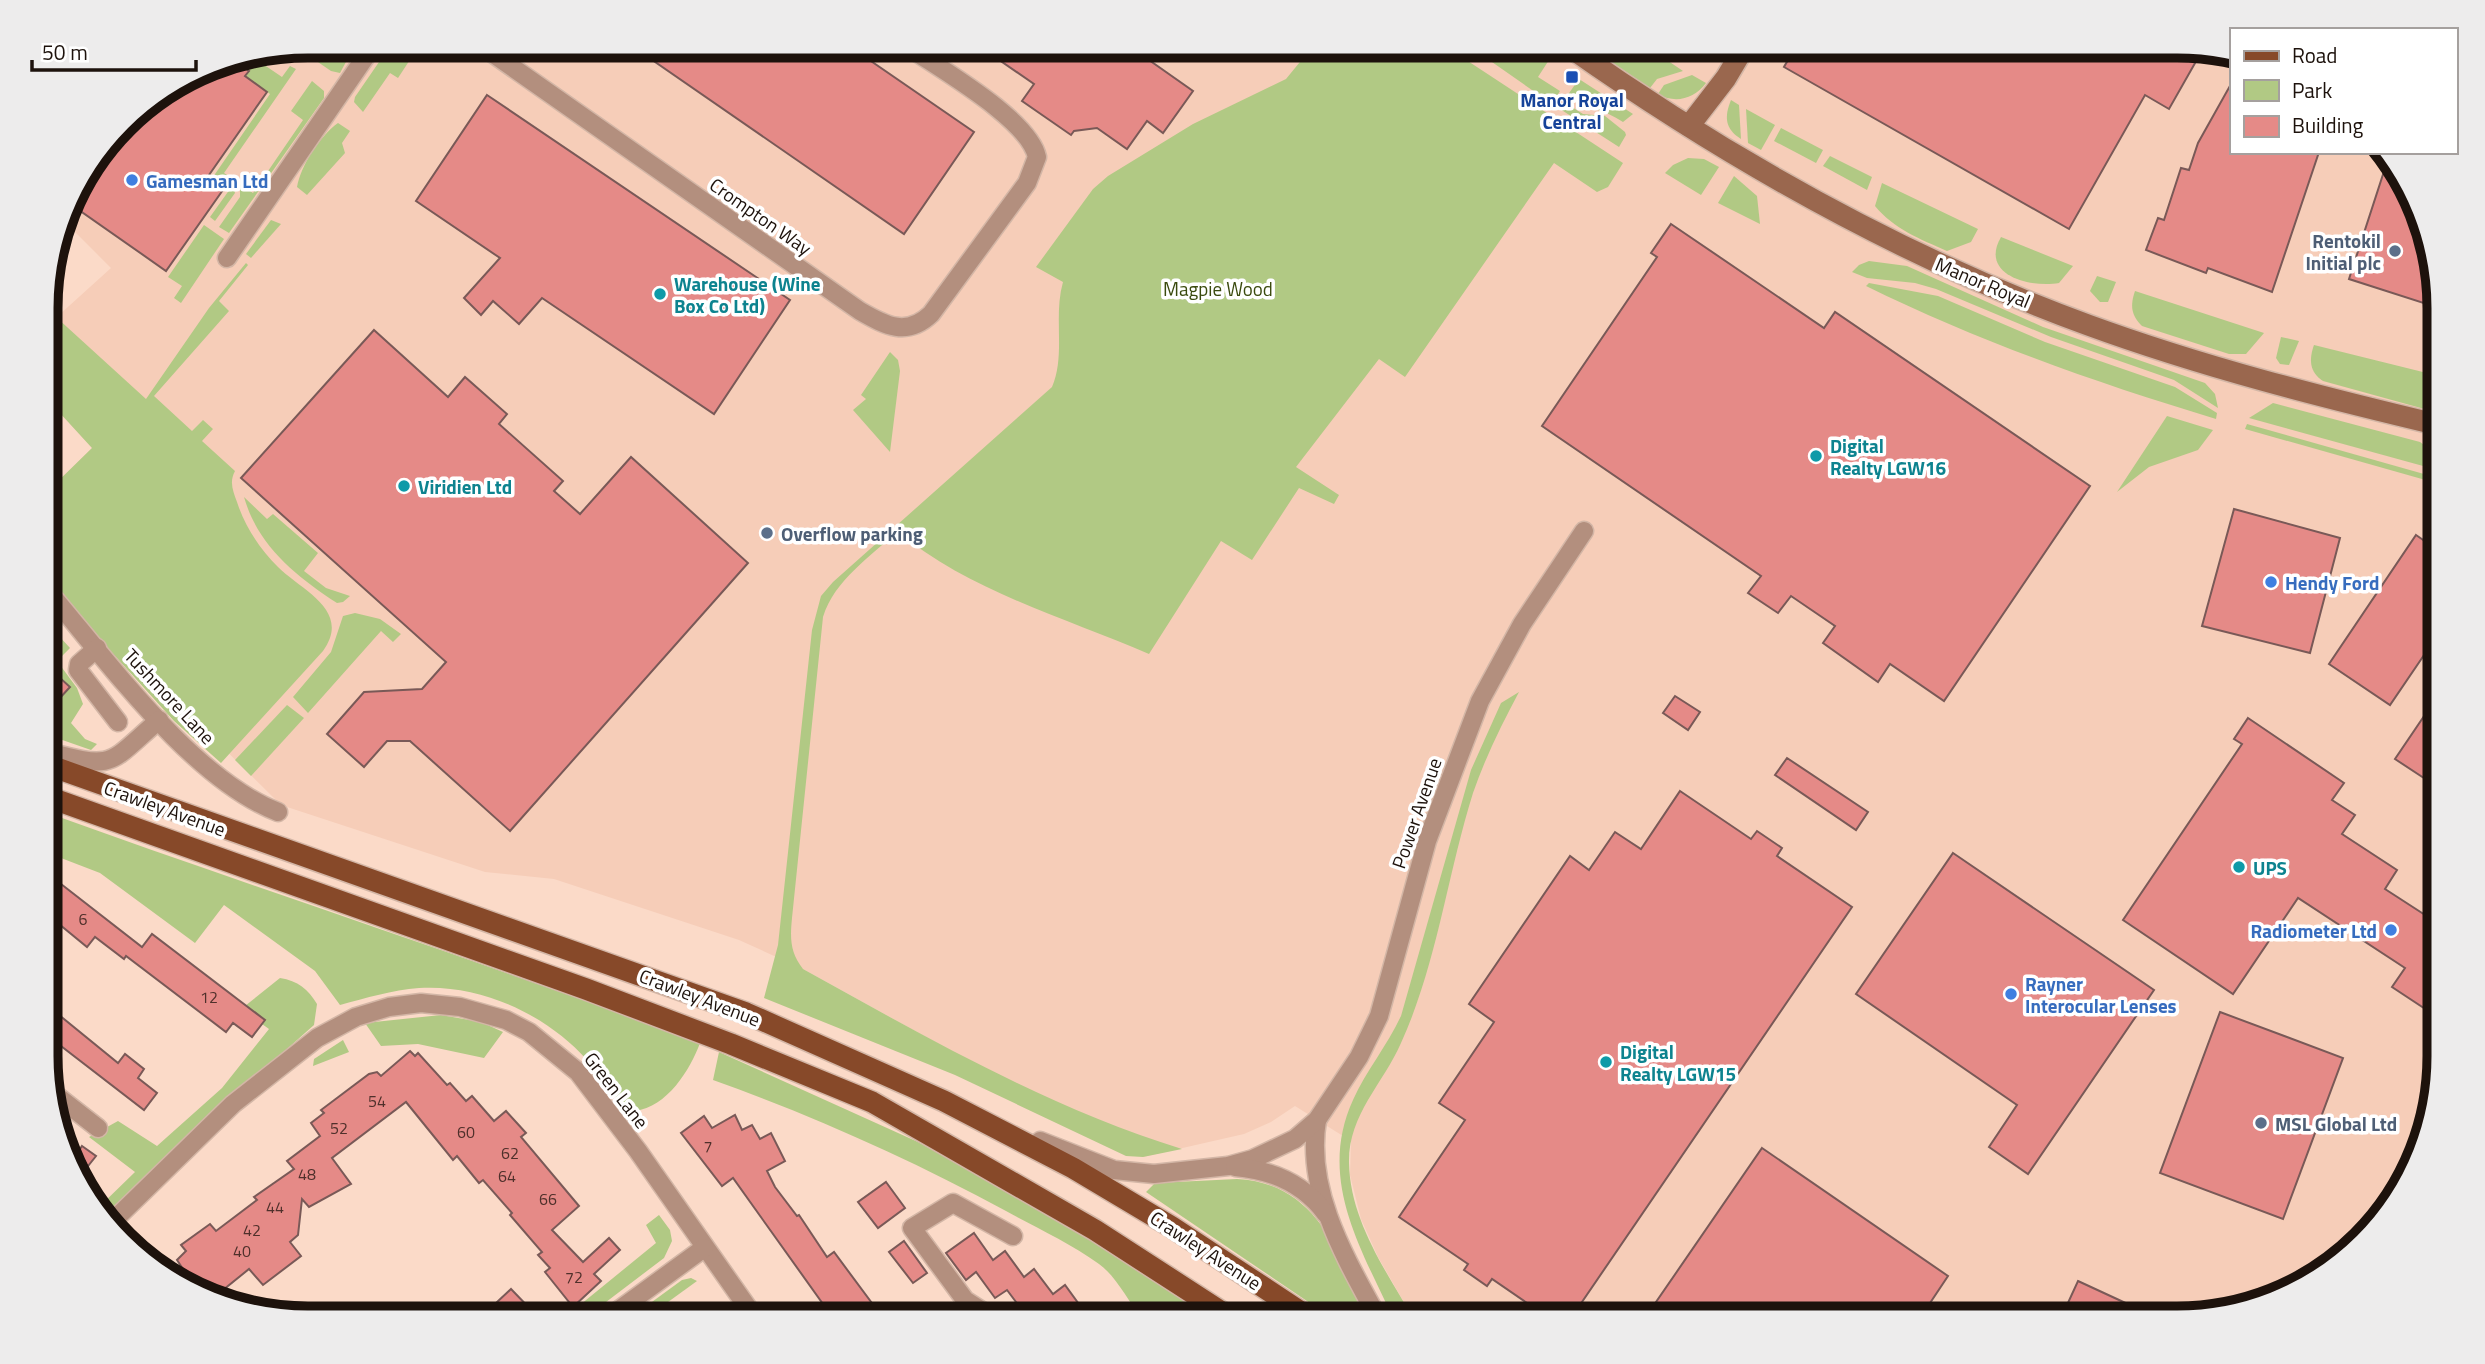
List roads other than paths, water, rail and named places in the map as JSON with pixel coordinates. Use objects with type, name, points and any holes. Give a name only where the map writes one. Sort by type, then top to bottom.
[{"type":"main road","name":"Crawley Avenue","points":[[58,769],[746,1013],[944,1101],[1112,1191],[1291,1306]]},
{"type":"main road","name":"Crawley Avenue","points":[[58,801],[586,989],[731,1044],[872,1102],[1095,1230],[1212,1306]]},
{"type":"street","points":[[227,258],[365,58]]},
{"type":"street","name":"Crompton Way","points":[[499,58],[860,311],[888,326],[904,329],[917,325],[931,314],[1027,183],[1037,157],[1025,133],[1010,118],[924,58]]},
{"type":"street","name":"Manor Royal","points":[[1586,58],[1735,157],[1885,237],[2036,304],[2110,332],[2259,380],[2427,422]]},
{"type":"street","points":[[1689,125],[1726,78],[1738,58]]},
{"type":"street","name":"Power Avenue","points":[[1228,1166],[1282,1146],[1305,1133],[1317,1120],[1359,1057],[1379,1016],[1431,828],[1480,701],[1522,624],[1584,531]]},
{"type":"street","name":"Tushmore Lane","points":[[58,603],[159,720],[187,748],[236,789],[278,812]]},
{"type":"street","points":[[97,648],[79,664],[78,670],[118,722]]},
{"type":"street","points":[[58,754],[97,763],[114,758],[159,720]]},
{"type":"street","name":"Green Lane","points":[[117,1217],[233,1104],[337,1025],[375,1011],[422,1003],[460,1007],[506,1020],[529,1032],[567,1060],[638,1151],[746,1306]]},
{"type":"street","points":[[62,1099],[98,1128]]},
{"type":"street","points":[[944,1101],[1114,1170],[1154,1174],[1228,1166],[1253,1169],[1285,1180],[1312,1198],[1327,1216],[1372,1306]]},
{"type":"street","points":[[1317,1120],[1317,1154],[1327,1216]]},
{"type":"street","points":[[974,1306],[965,1300],[912,1228],[953,1203],[1013,1236]]},
{"type":"street","points":[[624,1306],[704,1248]]},
{"type":"place","name":"Manor Royal Central","points":[[1572,77]]},
{"type":"place","name":"Gamesman Ltd","points":[[132,180]]},
{"type":"place","name":"Rentokil Initial plc","points":[[2395,251]]},
{"type":"place","name":"Warehouse (Wine Box Co Ltd)","points":[[660,294]]},
{"type":"place","name":"Digital Realty LGW16","points":[[1816,456]]},
{"type":"place","name":"Viridien Ltd","points":[[404,486]]},
{"type":"place","name":"Overflow parking","points":[[767,533]]},
{"type":"place","name":"Hendy Ford","points":[[2271,582]]},
{"type":"place","name":"UPS","points":[[2239,867]]},
{"type":"place","name":"Radiometer Ltd","points":[[2391,930]]},
{"type":"place","name":"Rayner Interocular Lenses","points":[[2011,994]]},
{"type":"place","name":"Digital Realty LGW15","points":[[1606,1062]]},
{"type":"place","name":"MSL Global Ltd","points":[[2261,1123]]},
{"type":"park label","name":"Magpie Wood","points":[[1218,288]]}]
